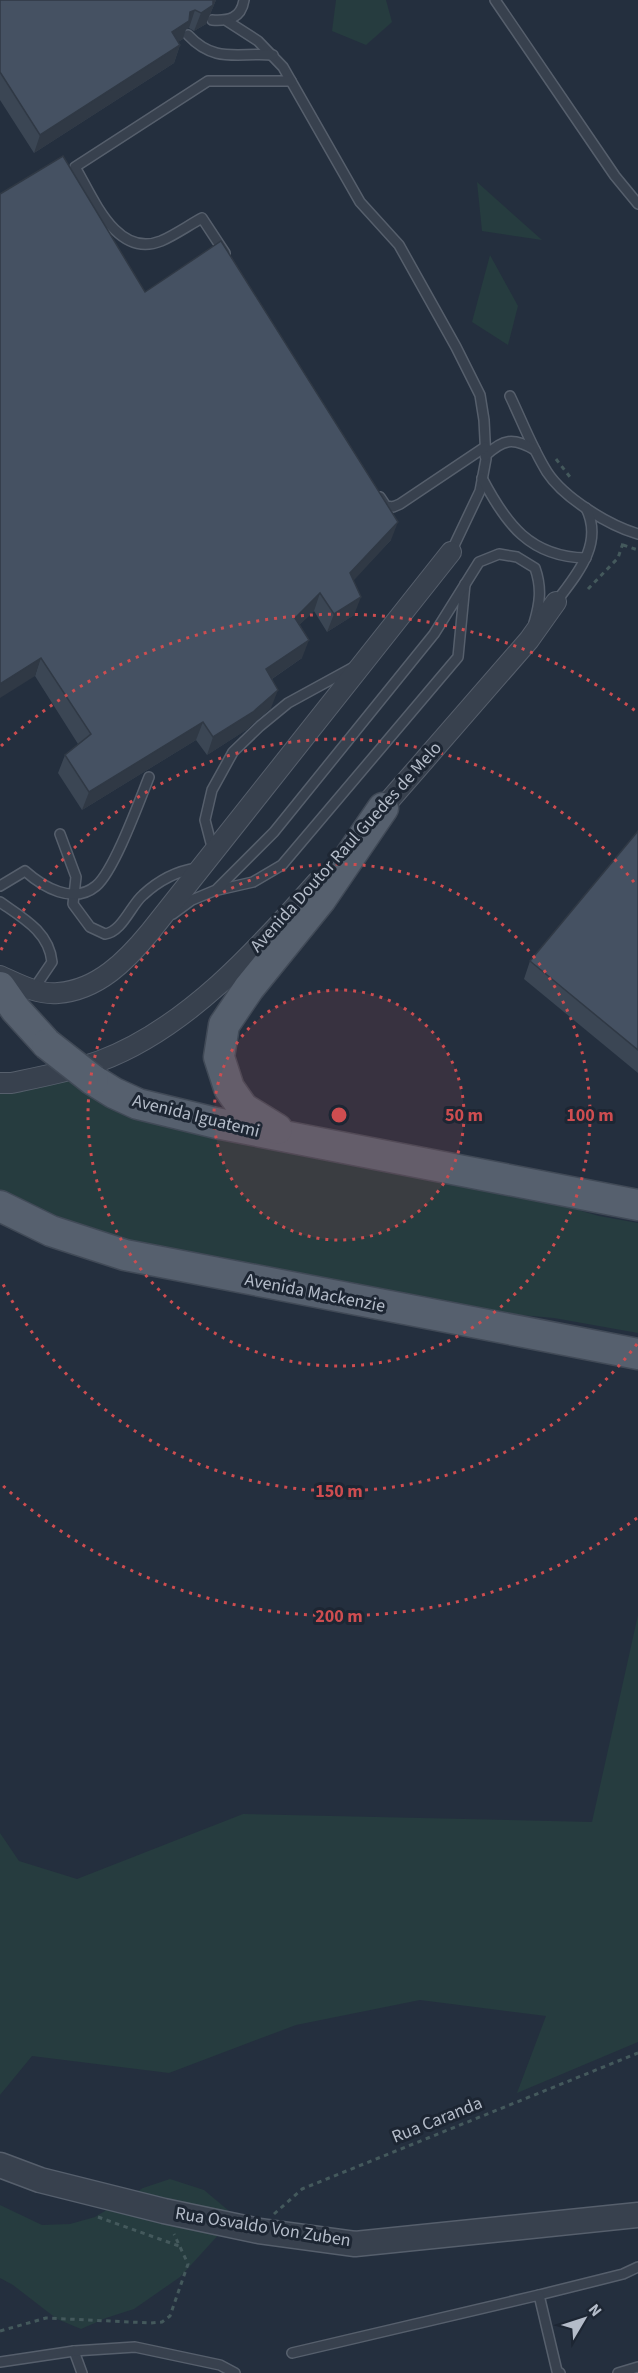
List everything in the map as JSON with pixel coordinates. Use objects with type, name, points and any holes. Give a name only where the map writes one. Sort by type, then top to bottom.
[{"type":"main road","points":[[383,808],[321,898],[249,988],[224,1025],[219,1058],[229,1088],[243,1108],[293,1139],[638,1205]]},
{"type":"main road","name":"Avenida Iguatemi","points":[[0,987],[16,1010],[48,1044],[93,1080],[114,1093],[138,1104],[293,1139]]},
{"type":"main road","name":"Avenida Mackenzie","points":[[0,1206],[51,1231],[126,1254],[638,1354]]},
{"type":"street","points":[[0,976],[33,990],[57,993],[76,989],[120,966],[150,932],[451,552]]},
{"type":"street","name":"Avenida Doutor Raul Guedes de Melo","points":[[0,1083],[34,1078],[100,1061],[147,1039],[194,1006],[271,934],[529,640],[556,602]]},
{"type":"street","name":"Rua Osvaldo Von Zuben","points":[[0,2165],[40,2180],[164,2211],[259,2231],[355,2244],[638,2215]]},
{"type":"lane","points":[[227,21],[237,16],[243,9],[244,0]]},
{"type":"lane","points":[[495,0],[615,176],[638,204]]},
{"type":"lane","points":[[212,20],[227,21],[258,40],[273,55],[291,81],[360,202],[391,233],[399,245],[480,395],[484,420],[485,452],[480,491],[451,552]]},
{"type":"lane","points":[[188,35],[198,46],[216,55],[273,55]]},
{"type":"lane","points":[[233,265],[202,218],[161,241],[143,245],[128,241],[115,231],[75,167],[208,81],[291,81]]},
{"type":"lane","points":[[510,396],[547,472],[561,489],[606,520],[638,534]]},
{"type":"lane","points":[[374,486],[386,506],[393,507],[504,441],[517,441],[535,450]]},
{"type":"lane","points":[[482,478],[504,517],[520,534],[539,548],[555,555],[586,558]]},
{"type":"lane","points":[[556,602],[584,565],[592,530],[590,516],[585,506]]},
{"type":"lane","points":[[216,890],[274,832],[398,679],[434,634],[479,562],[499,554],[517,557],[535,568],[541,585],[540,603],[529,640]]},
{"type":"lane","points":[[150,932],[192,900],[216,890],[253,882],[282,866],[458,657],[465,582]]},
{"type":"lane","points":[[213,851],[205,820],[212,790],[233,752],[260,726],[288,704],[364,661]]},
{"type":"lane","points":[[0,886],[25,871],[54,891],[74,893],[89,891],[101,881],[123,840],[149,777]]},
{"type":"lane","points":[[60,834],[76,878],[73,904],[94,930],[108,934],[116,929],[135,903],[148,890],[182,871],[200,868]]},
{"type":"lane","points":[[0,902],[30,925],[48,943],[52,962],[33,990]]},
{"type":"lane","points":[[292,2353],[539,2295],[623,2274],[638,2267]]},
{"type":"lane","points":[[539,2295],[557,2371],[560,2373]]},
{"type":"lane","points":[[0,2362],[74,2351],[135,2347],[220,2365],[235,2373]]},
{"type":"lane","points":[[74,2351],[82,2373]]},
{"type":"lane","points":[[618,2373],[638,2367]]},
{"type":"path","points":[[553,455],[576,483]]},
{"type":"path","points":[[588,589],[618,558],[627,530]]},
{"type":"path","points":[[623,545],[638,550]]},
{"type":"path","name":"Rua Caranda","points":[[259,2231],[278,2208],[302,2189],[638,2053]]},
{"type":"path","points":[[0,2331],[46,2318],[162,2322],[170,2316],[188,2264],[164,2211]]},
{"type":"green space","points":[[336,0],[386,0],[392,22],[366,45],[332,31]]},
{"type":"green space","points":[[477,182],[542,240],[482,231]]},
{"type":"green space","points":[[490,255],[518,306],[508,345],[472,322]]},
{"type":"green space","points":[[66,1079],[84,1092],[527,1195],[599,1216],[638,1223],[638,1333],[554,1318],[486,1312],[103,1236],[0,1196],[0,1089]]},
{"type":"green space","points":[[638,1615],[638,2042],[517,2093],[546,2016],[420,2000],[296,2025],[169,2073],[32,2056],[0,2095],[0,1833],[19,1861],[77,1879],[243,1814],[592,1822]]},
{"type":"green space","points":[[170,2179],[204,2190],[229,2211],[221,2232],[180,2277],[134,2309],[81,2329],[57,2319],[13,2285],[0,2278],[0,2205],[42,2225],[70,2224],[95,2217],[143,2188]]},
{"type":"building","points":[[0,0],[213,0],[213,5],[201,13],[195,10],[190,12],[189,21],[172,32],[180,45],[40,135],[0,72]]},
{"type":"building","points":[[63,156],[145,292],[221,241],[398,522],[350,573],[361,597],[334,614],[320,593],[295,618],[309,640],[266,669],[278,690],[253,712],[213,737],[203,722],[89,792],[65,755],[91,734],[41,658],[0,684],[0,194]]},
{"type":"building","points":[[638,831],[638,1050],[530,961]]}]
